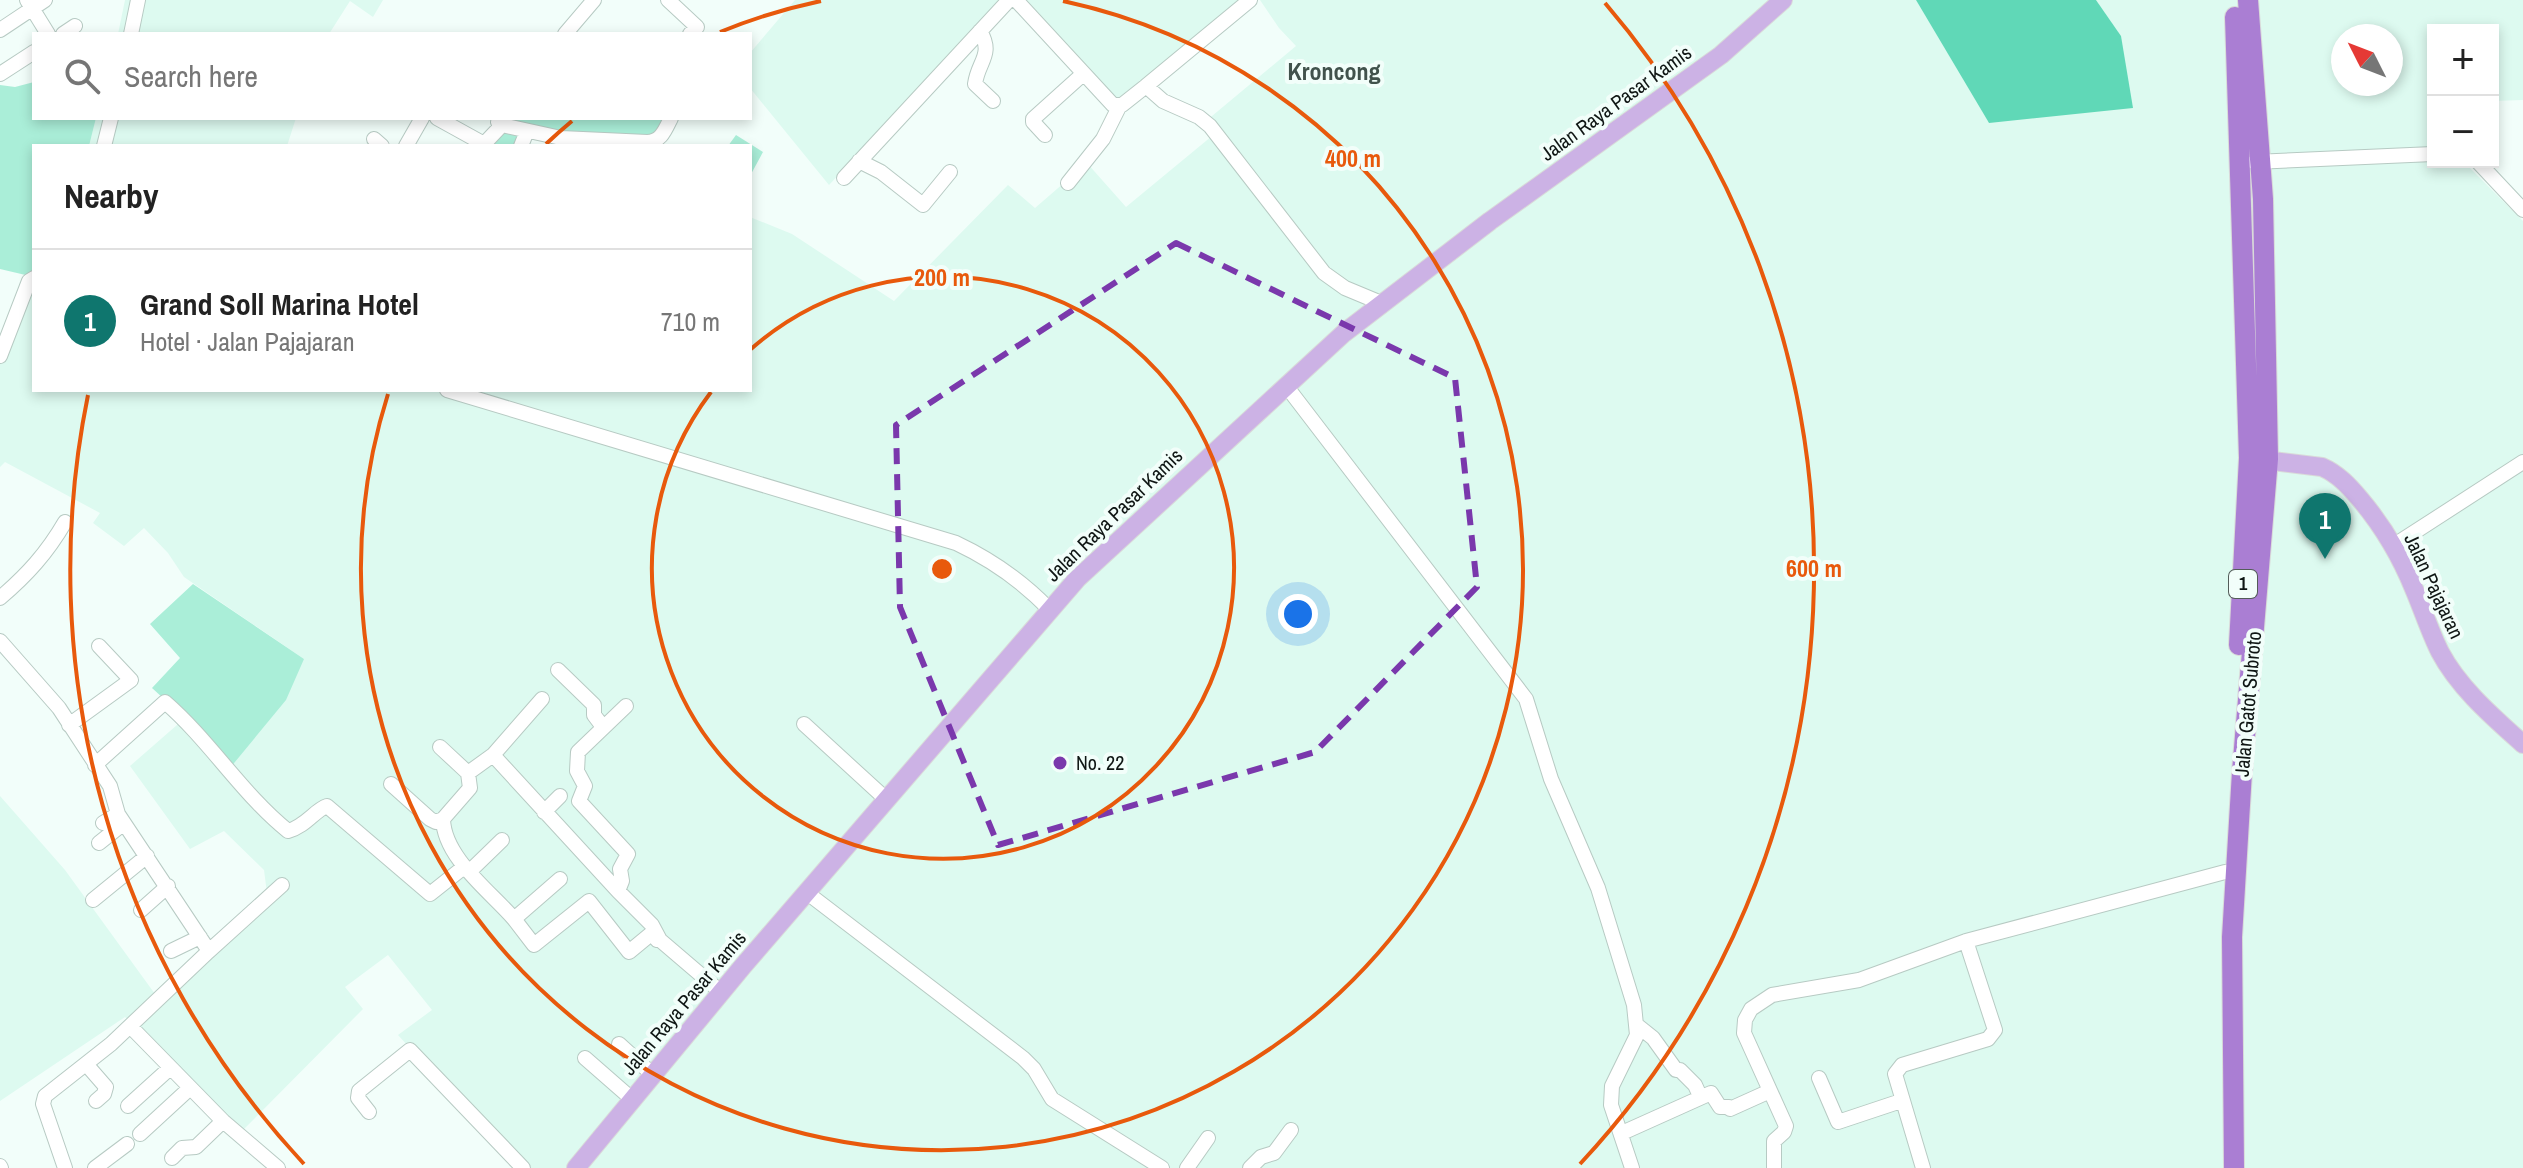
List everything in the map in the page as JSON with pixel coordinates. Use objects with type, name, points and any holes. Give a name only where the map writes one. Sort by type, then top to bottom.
[{"type":"highway","name":"Jalan Gatot Subroto","points":[[2234,0],[2250,162]]},
{"type":"highway","name":"Jalan Gatot Subroto","points":[[2222,1168],[2227,1146],[2226,1023],[2219,977],[2231,872],[2225,834],[2240,629],[2259,459],[2248,0]]},
{"type":"highway","name":"Jalan Gatot Subroto","points":[[2227,1146],[2234,1168]]},
{"type":"main road","name":"Jalan Raya Pasar Kamis","points":[[576,1168],[806,892],[1077,579],[1237,429],[1381,303],[1721,55],[1783,0]]},
{"type":"main road","name":"Jalan Pajajaran","points":[[2259,459],[2314,465],[2333,471],[2369,510],[2393,546],[2440,652],[2456,676],[2523,744]]},
{"type":"street","points":[[131,32],[138,0]]},
{"type":"street","points":[[567,32],[594,0]]},
{"type":"street","points":[[668,0],[698,32]]},
{"type":"street","points":[[844,178],[1009,0]]},
{"type":"street","points":[[1016,0],[1110,103],[1119,107]]},
{"type":"street","points":[[1068,183],[1103,139],[1119,107],[1250,0]]},
{"type":"street","points":[[0,30],[35,3],[47,32]]},
{"type":"street","points":[[980,31],[985,40],[986,53],[975,84],[993,101]]},
{"type":"street","points":[[0,74],[32,53]]},
{"type":"street","points":[[1045,135],[1033,119],[1083,74]]},
{"type":"street","points":[[1146,86],[1163,101],[1199,117],[1210,126],[1324,273],[1345,288],[1381,303]]},
{"type":"street","points":[[104,144],[110,120]]},
{"type":"street","points":[[407,144],[421,120]]},
{"type":"street","points":[[443,120],[484,144],[497,121],[561,138],[627,144],[656,141],[670,120]]},
{"type":"street","points":[[522,144],[527,131]]},
{"type":"street","points":[[2250,162],[2427,154]]},
{"type":"street","points":[[859,161],[881,172],[923,205],[950,172]]},
{"type":"street","points":[[2484,168],[2523,210]]},
{"type":"street","points":[[0,356],[32,279]]},
{"type":"street","points":[[1287,387],[1526,699],[1551,779],[1598,888],[1619,951],[1638,1026],[1633,1045],[1610,1096],[1632,1168]]},
{"type":"street","points":[[454,392],[956,543],[989,559],[1018,580],[1049,609]]},
{"type":"street","points":[[2393,546],[2523,462]]},
{"type":"street","points":[[0,598],[32,570],[65,522]]},
{"type":"street","points":[[0,641],[50,694],[110,786],[121,819],[209,951]]},
{"type":"street","points":[[69,725],[131,680],[99,646]]},
{"type":"street","points":[[558,670],[594,705],[594,715],[603,727]]},
{"type":"street","points":[[468,773],[493,755],[542,699]]},
{"type":"street","points":[[95,765],[165,702],[184,718],[285,829],[291,831],[303,825],[327,806],[430,894],[502,840]]},
{"type":"street","points":[[618,891],[622,881],[620,869],[628,854],[579,801],[585,786],[577,771],[578,752],[626,706]]},
{"type":"street","points":[[804,724],[887,800]]},
{"type":"street","points":[[391,784],[434,822],[443,819],[470,788],[468,773],[440,747]]},
{"type":"street","points":[[493,755],[652,925],[660,940],[721,994]]},
{"type":"street","points":[[544,812],[560,796]]},
{"type":"street","points":[[103,823],[121,819]]},
{"type":"street","points":[[99,843],[121,819]]},
{"type":"street","points":[[443,819],[447,835],[467,869],[534,945],[589,901],[629,952],[652,933],[721,994]]},
{"type":"street","points":[[93,900],[147,856]]},
{"type":"street","points":[[1774,1168],[1772,1146],[1786,1126],[1744,1033],[1747,1015],[1759,1002],[1784,990],[1845,983],[1882,973],[1966,941],[2231,872]]},
{"type":"street","points":[[514,919],[560,879]]},
{"type":"street","points":[[65,1168],[43,1100],[130,1026],[282,885]]},
{"type":"street","points":[[141,910],[168,886]]},
{"type":"street","points":[[806,892],[1023,1058],[1034,1069],[1052,1099],[1162,1168]]},
{"type":"street","points":[[171,951],[200,937]]},
{"type":"street","points":[[1923,1168],[1895,1079],[1900,1066],[1988,1039],[1994,1034],[1993,1021],[1966,941]]},
{"type":"street","points":[[130,1026],[223,1121],[278,1168]]},
{"type":"street","points":[[1638,1026],[1653,1038],[1676,1070],[1680,1070],[1695,1085],[1700,1096]]},
{"type":"street","points":[[619,1044],[653,1075]]},
{"type":"street","points":[[369,1112],[358,1098],[359,1091],[410,1050],[523,1168]]},
{"type":"street","points":[[585,1058],[633,1100]]},
{"type":"street","points":[[86,1064],[106,1087],[104,1094],[96,1101]]},
{"type":"street","points":[[128,1106],[170,1068]]},
{"type":"street","points":[[1819,1078],[1838,1122],[1901,1101]]},
{"type":"street","points":[[140,1134],[190,1088]]},
{"type":"street","points":[[1622,1133],[1700,1096],[1711,1093],[1720,1107],[1730,1109],[1770,1091]]},
{"type":"street","points":[[172,1158],[182,1148],[196,1147],[223,1121]]},
{"type":"street","points":[[1250,1168],[1261,1157],[1274,1153],[1291,1130]]},
{"type":"street","points":[[1187,1168],[1208,1138]]},
{"type":"street","points":[[95,1168],[127,1144]]},
{"type":"highlighted area","points":[[1176,243],[1455,378],[1477,587],[1315,752],[998,845],[900,607],[896,425]]},
{"type":"shaded area","points":[[125,0],[383,0],[373,17],[350,1],[330,32],[118,32]]},
{"type":"shaded area","points":[[795,0],[1004,0],[829,185],[752,90],[752,51]]},
{"type":"shaded area","points":[[1021,0],[1249,0],[1114,101]]},
{"type":"shaded area","points":[[1260,0],[1916,0],[1989,123],[2121,36],[2096,0],[2523,0],[2523,100],[2499,101],[2499,24],[2427,24],[2427,168],[2470,168],[2523,221],[2523,1168],[519,1168],[398,1035],[432,1010],[388,955],[345,987],[363,1009],[242,1131],[125,1017],[0,1101],[0,796],[65,870],[155,994],[268,901],[264,870],[224,831],[190,849],[130,766],[185,718],[304,659],[184,577],[168,553],[144,528],[124,546],[93,523],[100,513],[5,462],[0,467],[0,357],[32,282],[32,392],[752,392],[752,218],[792,234],[894,301],[1008,185],[1035,208],[1087,163],[1126,207],[1212,136],[1200,126],[1296,46]]},
{"type":"shaded area","points":[[96,120],[295,120],[288,144],[90,144]]},
{"type":"green space","points":[[1916,0],[2096,0],[2121,36],[2133,108],[1989,123]]},
{"type":"green space","points":[[32,83],[32,120],[96,120],[90,144],[32,144],[32,277],[0,269],[0,85],[15,87]]},
{"type":"green space","points":[[490,120],[668,120],[658,143],[523,136],[519,144],[494,144],[503,128]]},
{"type":"green space","points":[[736,135],[750,144],[729,144]]},
{"type":"green space","points":[[752,145],[763,152],[752,172]]},
{"type":"green space","points":[[193,584],[304,659],[286,700],[230,768],[185,718],[152,688],[180,658],[150,624]]},
{"type":"place","name":"Grand Soll Marina Hotel","points":[[2325,559]]},
{"type":"place","name":"No. 22","points":[[1060,763]]},
{"type":"district","name":"Kroncong","points":[[1334,72]]}]
